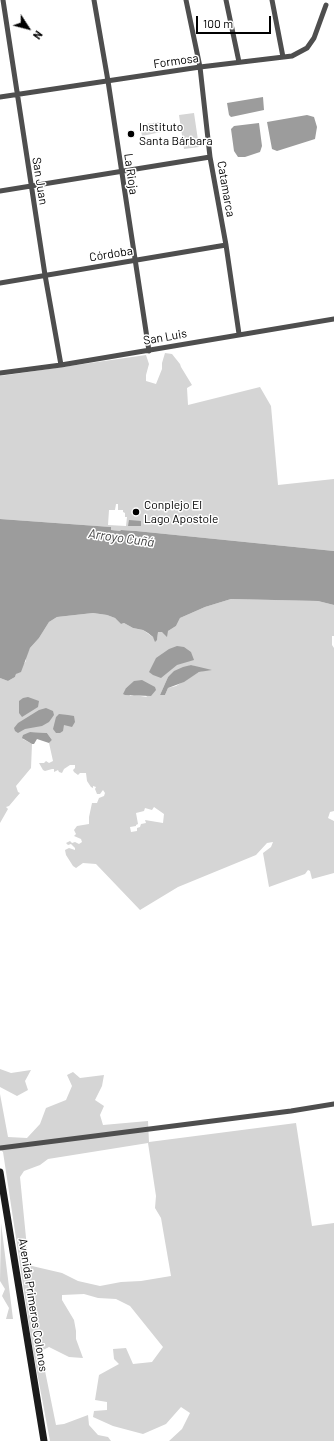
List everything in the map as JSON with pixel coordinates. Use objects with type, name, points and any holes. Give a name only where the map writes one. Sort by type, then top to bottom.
[{"type":"street","name":"San Juan","points":[[2,0],[45,275],[61,365]]},
{"type":"street","name":"La Rioja","points":[[94,0],[108,80],[134,260],[149,351]]},
{"type":"street","name":"Catamarca","points":[[186,0],[200,67],[210,157],[226,245],[239,334]]},
{"type":"street","points":[[226,0],[239,62]]},
{"type":"street","points":[[272,0],[283,57]]},
{"type":"street","name":"Formosa","points":[[0,97],[108,80],[298,54],[307,48],[314,38],[326,5]]},
{"type":"street","points":[[0,191],[210,157]]},
{"type":"street","name":"Córdoba","points":[[0,282],[226,245]]},
{"type":"street","name":"San Luis","points":[[0,373],[149,351],[239,334],[334,319]]},
{"type":"street","points":[[0,1148],[291,1111],[334,1104]]},
{"type":"street","name":"Avenida Primeros Colonos","points":[[0,1172],[44,1441]]},
{"type":"shaded area","points":[[194,113],[199,147],[184,149],[179,115]]},
{"type":"shaded area","points":[[159,122],[161,132],[142,136],[140,125]]},
{"type":"shaded area","points":[[165,353],[172,354],[180,364],[192,385],[187,388],[188,405],[260,387],[271,406],[278,485],[334,479],[334,551],[136,531],[120,531],[111,530],[111,527],[0,519],[0,376],[146,355],[149,364],[146,381],[156,384],[162,369]],"holes":[[[116,504],[118,504],[118,510],[123,510],[125,517],[127,517],[126,526],[108,525],[109,510],[115,510]]]},
{"type":"shaded area","points":[[231,599],[318,601],[334,605],[334,636],[332,636],[332,645],[334,648],[334,811],[330,812],[328,818],[334,821],[334,873],[312,879],[310,871],[308,870],[305,874],[269,887],[263,853],[271,847],[273,842],[267,843],[256,855],[178,887],[140,910],[96,864],[83,863],[76,868],[66,855],[65,850],[69,848],[75,850],[75,848],[71,844],[68,845],[66,843],[70,841],[72,843],[75,842],[79,844],[82,842],[81,839],[74,836],[76,834],[74,830],[77,826],[89,824],[92,803],[97,803],[99,798],[104,796],[105,793],[103,790],[100,794],[97,794],[95,789],[96,787],[91,787],[87,781],[86,773],[80,773],[78,775],[74,772],[73,770],[75,765],[70,765],[64,769],[62,773],[58,770],[54,772],[54,769],[43,770],[39,763],[44,763],[46,761],[49,763],[53,761],[49,743],[52,740],[47,733],[30,732],[23,739],[32,744],[31,768],[16,786],[18,792],[20,793],[9,806],[6,807],[8,809],[0,823],[0,678],[8,681],[15,677],[26,661],[26,656],[30,648],[39,638],[49,622],[57,617],[93,613],[107,615],[115,618],[121,624],[124,623],[133,628],[143,630],[157,640],[158,632],[168,631],[176,626],[180,618],[205,607]],"holes":[[[191,665],[200,668],[203,671],[176,686],[168,688],[165,695],[160,695],[168,677]],[[135,681],[147,697],[134,695],[130,696],[126,688]],[[154,807],[164,814],[163,823],[145,820],[146,823],[141,824],[140,827],[137,828],[137,831],[131,832],[130,827],[138,824],[136,813],[144,811],[145,808],[152,810]]]},
{"type":"shaded area","points":[[0,1069],[11,1073],[31,1070],[25,1081],[28,1090],[17,1096],[0,1087]]},
{"type":"shaded area","points":[[73,1072],[80,1078],[104,1075],[102,1086],[95,1100],[104,1106],[100,1115],[103,1125],[148,1121],[149,1142],[296,1123],[312,1226],[334,1223],[334,1441],[169,1441],[182,1429],[190,1413],[181,1407],[166,1424],[143,1434],[113,1426],[93,1417],[94,1411],[107,1410],[107,1402],[95,1400],[99,1375],[119,1364],[114,1359],[113,1349],[126,1348],[133,1364],[152,1362],[163,1347],[130,1306],[116,1299],[98,1298],[84,1294],[62,1295],[62,1300],[74,1320],[76,1339],[83,1358],[69,1357],[49,1347],[41,1351],[56,1425],[64,1424],[88,1415],[89,1425],[98,1435],[108,1437],[111,1441],[50,1441],[33,1351],[3,1152],[0,1149],[0,1094],[8,1137],[27,1138],[40,1124],[46,1108],[66,1100],[72,1086],[67,1075]],"holes":[[[148,1143],[156,1196],[155,1208],[161,1218],[171,1276],[100,1286],[78,1281],[62,1273],[32,1266],[28,1258],[20,1177],[24,1171],[40,1165],[48,1159]]]},
{"type":"shaded area","points":[[1,1223],[13,1319],[6,1319],[9,1308],[2,1296],[5,1289],[0,1281]]},
{"type":"water","points":[[263,97],[264,110],[231,117],[229,115],[227,103]]},
{"type":"water","points":[[307,115],[314,117],[317,127],[315,139],[277,151],[272,149],[267,122]]},
{"type":"water","points":[[259,123],[262,146],[260,152],[245,157],[238,157],[234,151],[231,129],[234,126]]},
{"type":"water","name":"Arroyo Cuñá","points":[[0,519],[111,527],[111,530],[120,531],[136,531],[334,551],[334,605],[318,601],[231,599],[205,607],[180,618],[176,626],[168,631],[167,637],[162,632],[158,632],[157,640],[155,642],[153,637],[143,630],[133,628],[124,623],[121,624],[115,618],[107,615],[93,613],[57,617],[49,622],[39,638],[30,648],[21,672],[16,674],[15,677],[8,681],[0,678]]},
{"type":"water","points":[[129,520],[141,521],[141,526],[128,526]]},
{"type":"water","points":[[177,646],[184,647],[191,652],[194,660],[177,665],[161,678],[149,672],[156,658],[169,649]]},
{"type":"water","points":[[191,665],[212,670],[199,672],[184,682],[168,688],[165,695],[160,695],[168,677],[174,671]]},
{"type":"water","points":[[142,680],[155,687],[156,690],[151,696],[123,694],[126,688],[134,681]]},
{"type":"water","points":[[28,697],[39,701],[38,707],[22,717],[19,713],[19,701]]},
{"type":"water","points":[[46,708],[53,711],[54,715],[49,722],[42,726],[25,729],[18,733],[15,731],[14,728],[18,723],[39,710]]},
{"type":"water","points":[[59,714],[74,716],[75,722],[72,727],[64,725],[63,731],[56,733],[53,729],[56,717]]},
{"type":"water","points":[[30,732],[47,733],[52,740],[49,743],[37,739],[34,744],[32,744],[22,738],[23,735]]},
{"type":"place","name":"Instituto Santa Bárbara","points":[[131,134]]},
{"type":"place","name":"Conplejo El Lago Apostole","points":[[136,512]]}]
